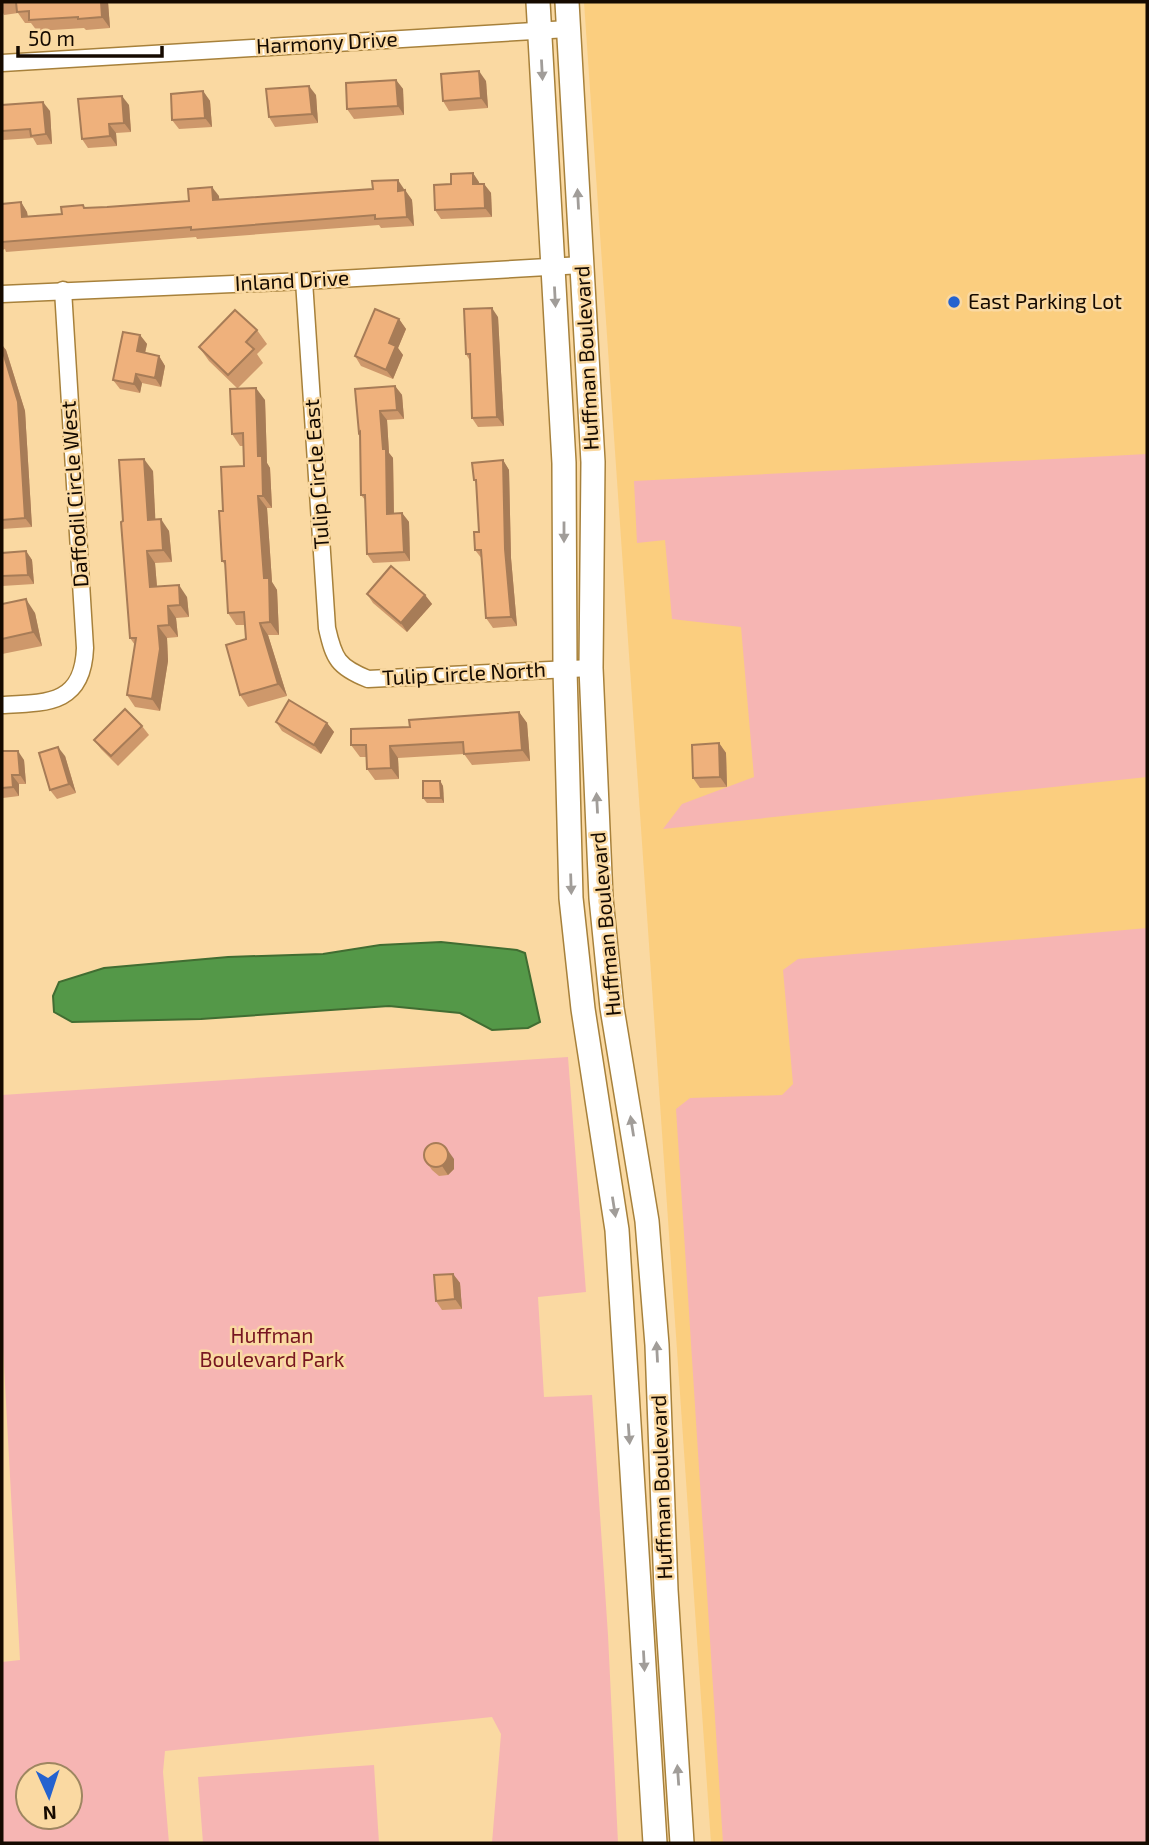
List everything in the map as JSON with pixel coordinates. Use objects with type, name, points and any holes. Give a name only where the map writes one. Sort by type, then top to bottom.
[{"type":"street","name":"Huffman Boulevard","points":[[538,2],[564,463],[565,669],[571,898],[583,1009],[617,1230],[655,1843]]},
{"type":"street","name":"Huffman Boulevard","points":[[567,2],[593,462],[591,668],[604,925],[612,1008],[647,1221],[657,1345],[666,1590],[682,1843]]},
{"type":"street","name":"Harmony Drive","points":[[2,63],[568,29]]},
{"type":"street","name":"Inland Drive","points":[[2,294],[582,265]]},
{"type":"street","name":"Tulip Circle East","points":[[304,281],[327,628],[333,654],[340,664]]},
{"type":"street","name":"Daffodil Circle West","points":[[2,705],[44,703],[60,699],[69,692],[84,666],[63,290]]},
{"type":"street","name":"Tulip Circle North","points":[[340,664],[369,679],[591,668]]},
{"type":"shaded area","points":[[584,2],[1147,2],[1147,1843],[711,1843]]},
{"type":"shaded area","points":[[441,942],[525,953],[540,1022],[528,1028],[492,1030],[460,1013],[389,1006],[201,1019],[72,1022],[54,1012],[53,996],[59,982],[104,968],[228,957],[323,954],[380,945]]},
{"type":"green space","points":[[1147,454],[1147,777],[663,829],[682,804],[754,777],[741,627],[672,619],[665,540],[637,543],[634,481]]},
{"type":"green space","points":[[1147,928],[1147,1843],[723,1843],[676,1109],[690,1098],[782,1095],[793,1084],[783,970],[798,959]]},
{"type":"green space","name":"Huffman Boulevard Park","points":[[568,1057],[586,1292],[538,1297],[544,1397],[592,1395],[618,1843],[492,1843],[501,1734],[492,1717],[165,1751],[163,1772],[169,1843],[2,1843],[2,1662],[20,1660],[2,1329],[2,1095]]},
{"type":"green space","points":[[374,1765],[379,1843],[203,1843],[198,1777]]},
{"type":"building","points":[[16,2],[101,2],[102,17],[29,20],[29,11],[17,12]]},
{"type":"building","points":[[479,71],[481,98],[443,101],[441,74]]},
{"type":"building","points":[[396,80],[398,106],[347,109],[346,83]]},
{"type":"building","points":[[309,86],[312,114],[269,117],[266,89]]},
{"type":"building","points":[[203,91],[205,118],[172,120],[171,94]]},
{"type":"building","points":[[122,96],[124,123],[109,124],[110,136],[82,139],[78,99]]},
{"type":"building","points":[[43,102],[46,134],[31,136],[30,129],[2,131],[2,105]]},
{"type":"building","points":[[473,173],[473,184],[484,184],[485,208],[435,210],[434,185],[451,184],[451,174]]},
{"type":"building","points":[[398,180],[398,191],[405,190],[407,217],[375,219],[375,215],[2,242],[2,204],[21,202],[22,217],[62,214],[61,207],[107,207],[189,201],[188,189],[212,187],[213,200],[373,189],[372,181]]},
{"type":"building","points":[[492,308],[497,417],[472,418],[470,354],[466,354],[464,309]]},
{"type":"building","points":[[375,309],[399,319],[389,343],[396,346],[386,370],[355,356]]},
{"type":"building","points":[[235,310],[257,330],[246,342],[254,349],[228,375],[199,347]]},
{"type":"building","points":[[123,332],[140,335],[137,351],[159,356],[155,378],[136,374],[134,384],[113,380]]},
{"type":"building","points":[[2,349],[18,402],[25,518],[2,520]]},
{"type":"building","points":[[395,386],[397,410],[380,411],[383,449],[386,449],[387,514],[402,513],[404,552],[367,554],[365,495],[361,495],[360,432],[355,389]]},
{"type":"building","points":[[256,388],[258,456],[262,456],[263,496],[258,496],[264,578],[269,578],[270,622],[260,623],[278,684],[240,695],[226,645],[246,639],[244,612],[228,613],[219,511],[223,511],[221,467],[244,466],[243,433],[232,434],[230,389]]},
{"type":"building","points":[[144,459],[148,520],[161,519],[163,550],[147,551],[150,587],[179,585],[180,605],[168,606],[169,625],[158,626],[160,649],[152,699],[127,695],[136,638],[130,638],[121,522],[119,460]]},
{"type":"building","points":[[503,460],[505,549],[511,617],[486,618],[481,550],[475,550],[474,532],[479,532],[476,480],[472,463]]},
{"type":"building","points":[[26,551],[28,575],[2,576],[2,553]]},
{"type":"building","points":[[391,566],[425,595],[401,623],[367,594]]},
{"type":"building","points":[[26,599],[33,632],[2,639],[2,604]]},
{"type":"building","points":[[289,700],[327,723],[314,745],[276,722]]},
{"type":"building","points":[[125,709],[142,726],[111,756],[94,740]]},
{"type":"building","points":[[519,712],[522,750],[464,754],[463,742],[390,746],[391,768],[367,769],[366,745],[351,745],[351,729],[410,727],[409,720]]},
{"type":"building","points":[[719,743],[720,777],[693,778],[692,745]]},
{"type":"building","points":[[58,747],[69,784],[50,790],[39,753]]},
{"type":"building","points":[[2,751],[18,751],[20,775],[12,775],[13,787],[2,788]]},
{"type":"building","points":[[423,781],[440,781],[441,798],[423,798]]},
{"type":"building","points":[[436,1143],[447,1150],[448,1155],[441,1166],[436,1167],[425,1160],[424,1155],[431,1144]]},
{"type":"building","points":[[453,1274],[455,1299],[436,1301],[434,1275]]},
{"type":"place","name":"East Parking Lot","points":[[954,302]]}]
